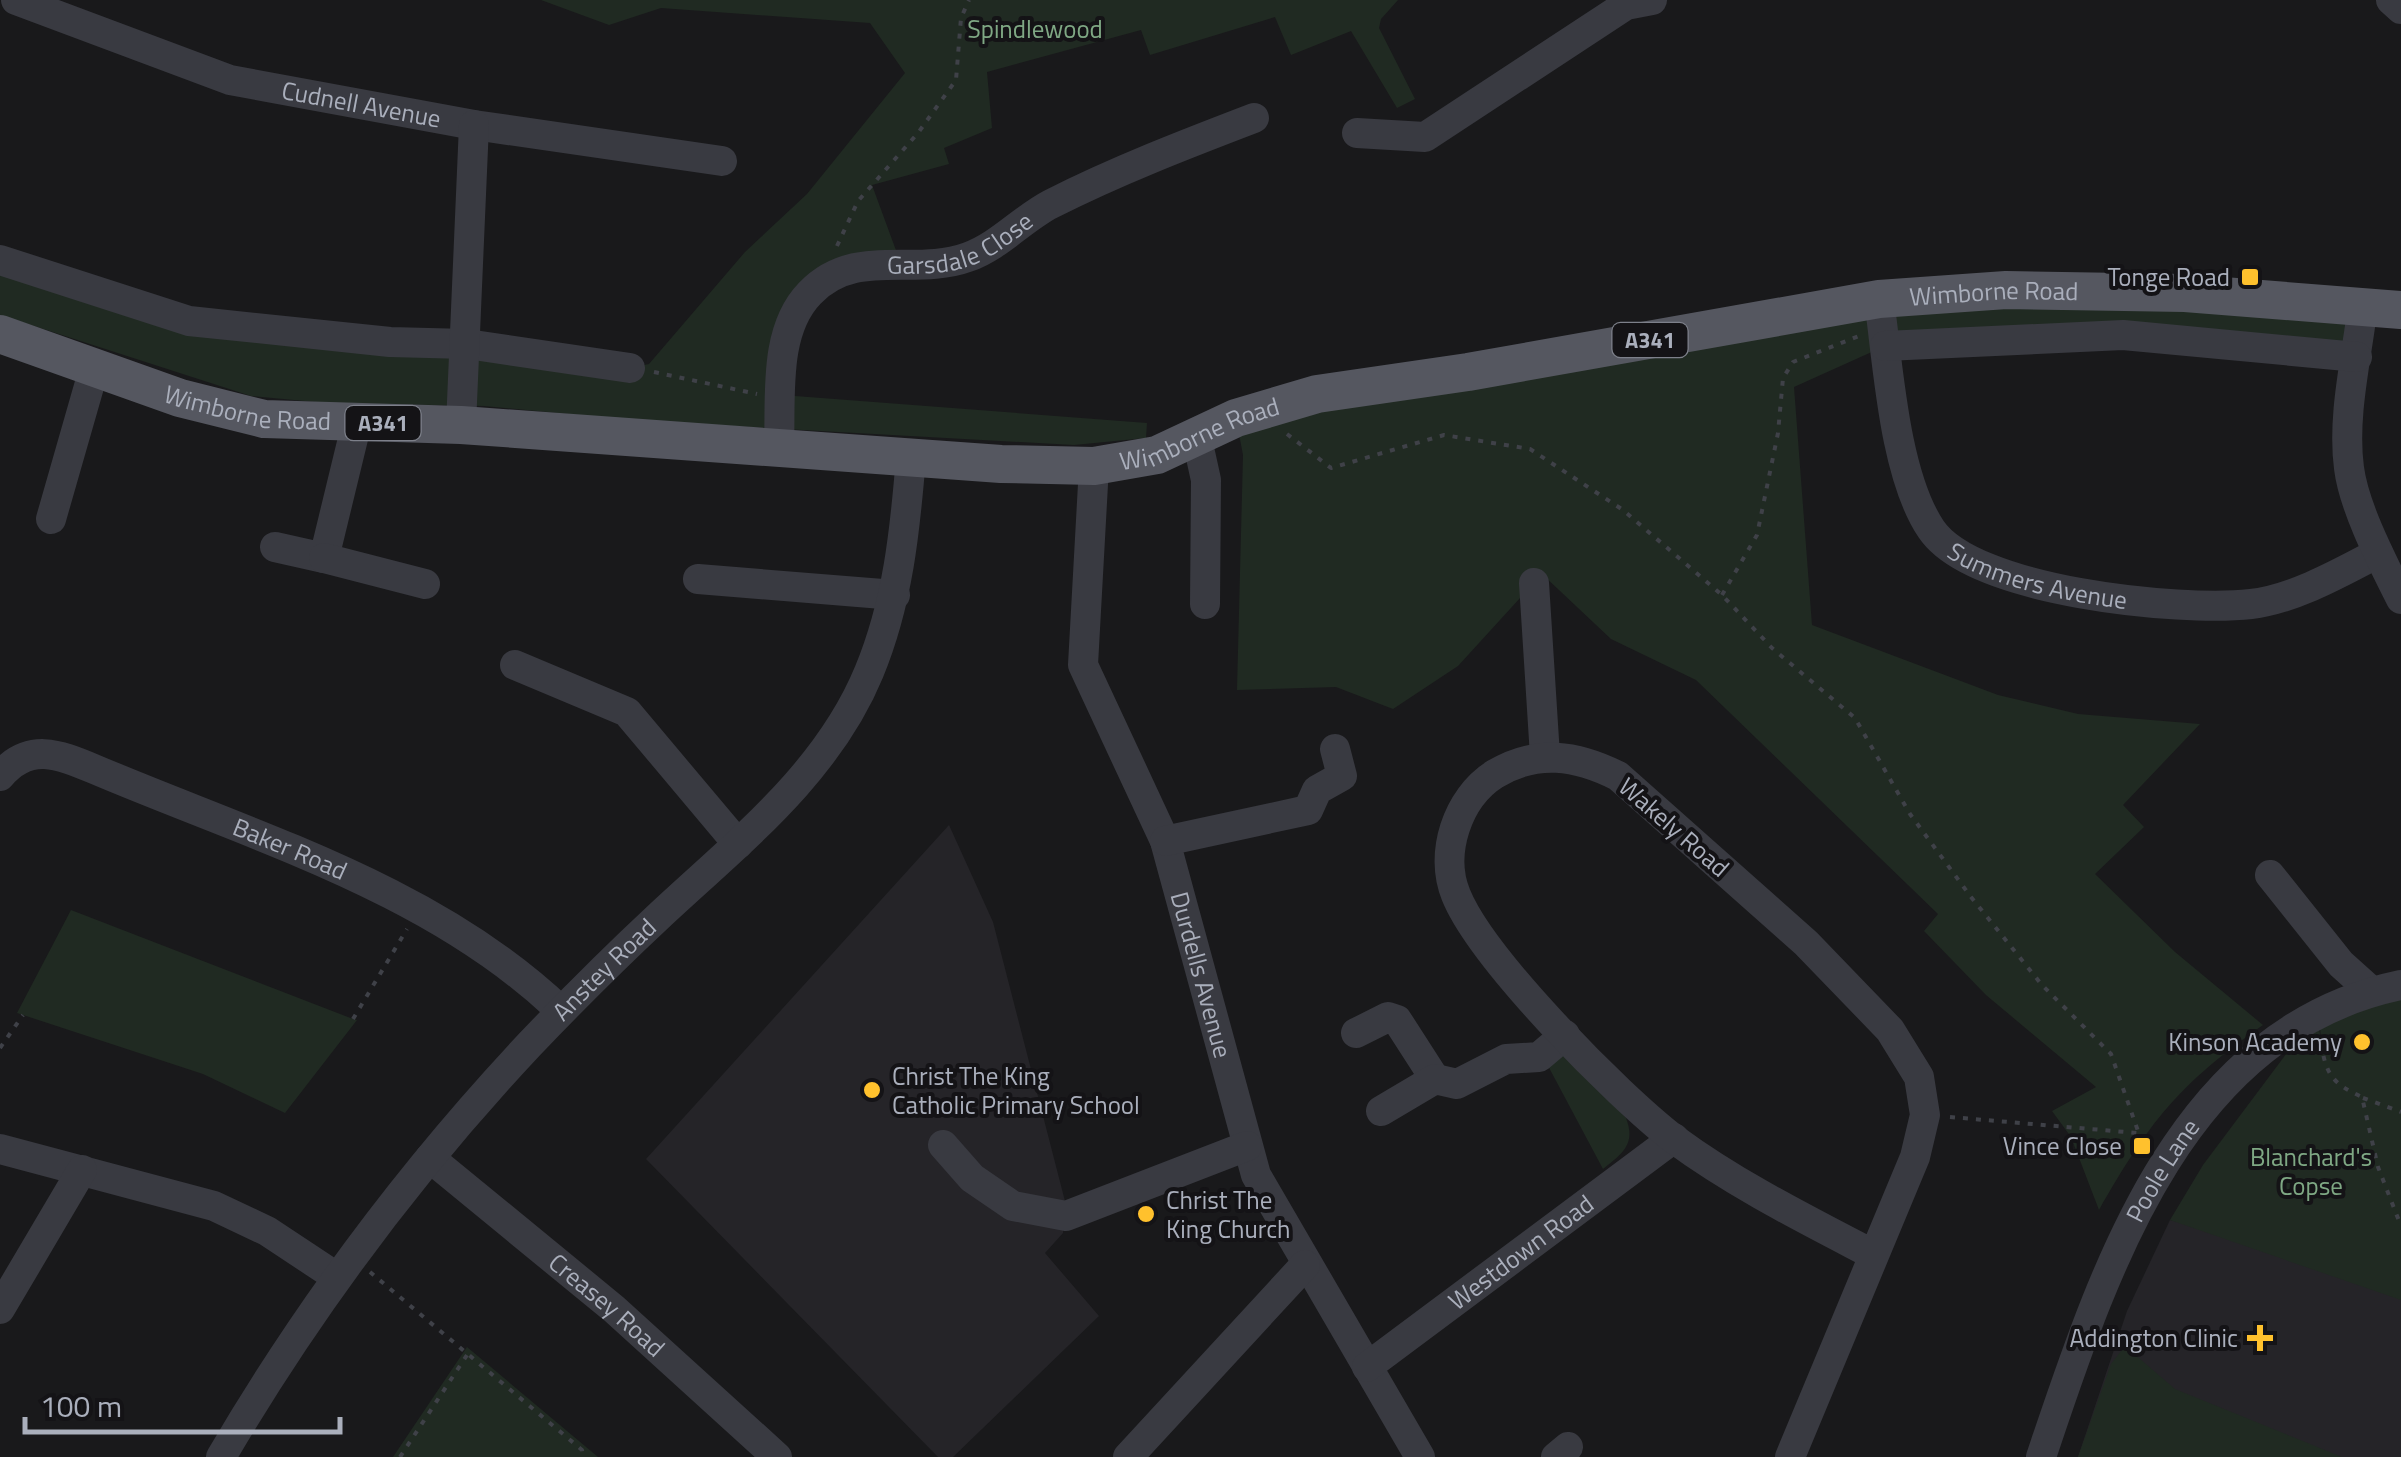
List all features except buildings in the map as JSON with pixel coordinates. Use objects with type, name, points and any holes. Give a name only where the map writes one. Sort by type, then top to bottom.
[{"type":"main road","name":"Wimborne Road","points":[[0,334],[180,398],[264,419],[461,425],[1094,466],[1156,455],[1255,411],[1316,394],[1468,372],[1882,324],[2006,290],[2185,293],[2401,310]]},
{"type":"street","name":"Cudnell Avenue","points":[[16,0],[230,80],[474,125],[722,160]]},
{"type":"street","points":[[1357,133],[1424,138],[1626,5],[1652,0]]},
{"type":"street","points":[[2391,0],[2401,8]]},
{"type":"street","name":"Garsdale Close","points":[[779,446],[786,335],[794,314],[818,286],[851,267],[876,262],[944,264],[972,256],[1048,206],[1254,118]]},
{"type":"street","points":[[461,425],[474,125]]},
{"type":"street","points":[[0,260],[189,321],[390,342],[466,344],[630,368]]},
{"type":"street","points":[[2362,304],[2349,414],[2349,470],[2378,553],[2401,599]]},
{"type":"street","name":"Wimborne Road","points":[[1882,324],[2123,335],[2357,356]]},
{"type":"street","name":"Summers Avenue","points":[[1882,324],[1905,466],[1932,531],[1978,563],[2075,595],[2197,605],[2254,604],[2330,578],[2378,553]]},
{"type":"street","points":[[51,519],[94,369]]},
{"type":"street","points":[[324,558],[357,422]]},
{"type":"street","points":[[1197,439],[1206,480],[1205,604]]},
{"type":"street","name":"Anstey Road","points":[[221,1457],[343,1266],[430,1158],[561,1011],[738,844],[822,754],[868,674],[894,595],[911,457]]},
{"type":"street","name":"Durdells Avenue","points":[[1094,466],[1083,665],[1165,841],[1256,1175],[1305,1266],[1420,1457]]},
{"type":"street","points":[[275,547],[425,584]]},
{"type":"street","points":[[698,579],[894,595]]},
{"type":"street","points":[[1534,583],[1545,756],[1509,766],[1470,796],[1457,820],[1451,864],[1454,892],[1466,916],[1565,1035],[1674,1138],[1748,1186],[1872,1254]]},
{"type":"street","points":[[514,665],[627,712],[738,844]]},
{"type":"street","points":[[1165,841],[1308,810],[1316,790],[1342,776],[1335,749]]},
{"type":"street","name":"Baker Road","points":[[0,776],[27,754],[67,758],[419,908],[514,967],[561,1011]]},
{"type":"street","name":"Wakely Road","points":[[1545,756],[1570,758],[1618,776],[1806,943],[1908,1053],[1919,1078],[1925,1115],[1915,1157],[1790,1457]]},
{"type":"street","points":[[2270,874],[2341,964],[2386,988]]},
{"type":"street","name":"Poole Lane","points":[[2041,1457],[2125,1228],[2192,1123],[2229,1080],[2273,1041],[2316,1014],[2386,988]]},
{"type":"street","points":[[1356,1033],[1388,1018],[1397,1020],[1434,1079]]},
{"type":"street","points":[[1381,1111],[1434,1079],[1456,1084],[1506,1059],[1539,1056],[1565,1035]]},
{"type":"street","name":"Westdown Road","points":[[1367,1367],[1674,1138]]},
{"type":"street","points":[[943,1145],[972,1178],[1013,1206],[1066,1216],[1248,1146]]},
{"type":"street","points":[[0,1149],[214,1206],[343,1266]]},
{"type":"street","name":"Creasey Road","points":[[430,1158],[614,1309],[777,1457]]},
{"type":"street","points":[[0,1308],[82,1170]]},
{"type":"street","points":[[1128,1457],[1305,1266]]},
{"type":"path","points":[[818,286],[858,202],[918,133],[956,80],[961,18],[969,0]]},
{"type":"path","points":[[1722,595],[1757,535],[1778,433],[1784,378],[1793,362],[1882,324]]},
{"type":"path","points":[[630,368],[781,400]]},
{"type":"path","points":[[1255,411],[1331,468],[1444,435],[1530,449],[1623,510],[1722,595],[1772,648],[1856,718],[1910,814],[1971,896],[2042,984],[2111,1054],[2157,1178]]},
{"type":"path","points":[[353,1019],[419,908]]},
{"type":"path","points":[[2316,1014],[2325,1068],[2334,1085],[2401,1112]]},
{"type":"path","points":[[0,1048],[23,1015]]},
{"type":"path","points":[[2362,1098],[2378,1167],[2401,1226]]},
{"type":"path","points":[[1925,1115],[2138,1133]]},
{"type":"path","points":[[343,1266],[469,1352],[582,1450],[582,1457]]},
{"type":"path","points":[[400,1457],[469,1352]]},
{"type":"shaded area","name":"Christ The King Catholic Primary School","points":[[949,825],[993,922],[1066,1205],[1063,1233],[1045,1253],[1099,1316],[953,1457],[938,1457],[646,1159]]},
{"type":"shaded area","name":"Addington Clinic","points":[[2170,1220],[2401,1272],[2401,1457],[2078,1457],[2127,1311]]},
{"type":"green space","name":"Spindlewood","points":[[541,0],[1398,0],[1381,19],[1379,28],[1415,99],[1397,108],[1351,31],[1291,55],[1275,17],[1150,55],[1141,30],[987,72],[992,128],[944,148],[949,164],[872,185],[901,264],[809,294],[782,395],[1147,423],[1146,438],[1074,445],[642,421],[484,406],[326,403],[251,396],[0,315],[0,260],[189,321],[630,368],[649,364],[745,252],[807,194],[905,73],[870,23],[661,8],[609,25]]},
{"type":"green space","points":[[1879,299],[2363,304],[2357,357],[2241,344],[1885,346],[1794,387],[1812,625],[1998,695],[2078,714],[2200,724],[2123,805],[2144,827],[2095,874],[2175,952],[2263,1025],[2209,1067],[2168,1107],[2134,1152],[2099,1210],[2071,1137],[2052,1111],[2096,1087],[1986,995],[1924,931],[1938,914],[1696,680],[1611,639],[1542,574],[1458,666],[1393,709],[1336,687],[1237,690],[1243,455],[1236,418]]},
{"type":"green space","points":[[71,910],[357,1020],[285,1113],[203,1074],[17,1013]]},
{"type":"green space","name":"Blanchard's Copse","points":[[2401,989],[2401,1300],[2170,1220],[2203,1165],[2316,1014],[2321,1039],[2319,1014]]},
{"type":"green space","points":[[1562,1050],[1626,1118],[1626,1147],[1603,1169],[1546,1062]]},
{"type":"green space","points":[[2125,1346],[2175,1389],[2342,1457],[2078,1457],[2111,1364]]},
{"type":"green space","points":[[467,1347],[598,1457],[393,1457]]},
{"type":"place","name":"Tonge Road","points":[[2250,277]]},
{"type":"place","name":"Kinson Academy","points":[[2362,1042]]},
{"type":"place","name":"Christ The King Catholic Primary School","points":[[872,1090]]},
{"type":"place","name":"Vince Close","points":[[2142,1146]]},
{"type":"place","name":"Christ The King Church","points":[[1146,1214]]},
{"type":"place","name":"Addington Clinic","points":[[2260,1338]]}]
